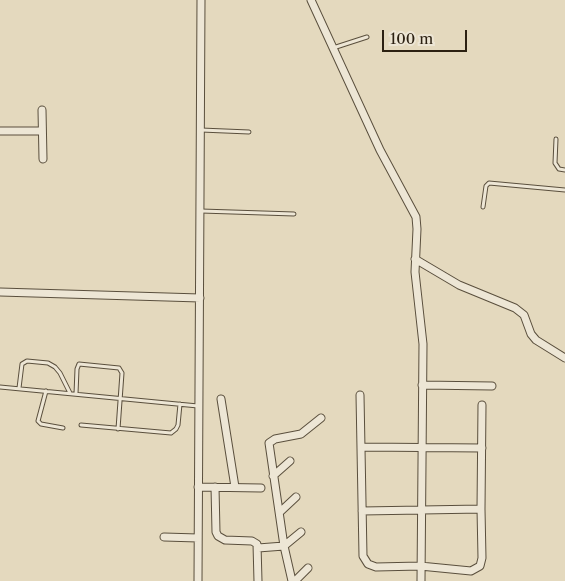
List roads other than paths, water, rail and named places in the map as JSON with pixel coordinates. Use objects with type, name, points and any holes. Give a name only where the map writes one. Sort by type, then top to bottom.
[{"type":"street","points":[[198,581],[201,0]]},
{"type":"street","points":[[311,0],[380,150],[414,211],[417,229],[416,282],[423,331],[421,581]]},
{"type":"street","points":[[42,110],[43,159]]},
{"type":"street","points":[[0,131],[42,131]]},
{"type":"street","points":[[415,259],[459,285],[515,308],[524,315],[531,334],[536,340],[565,358]]},
{"type":"street","points":[[0,292],[200,298]]},
{"type":"street","points":[[422,385],[492,386]]},
{"type":"street","points":[[360,395],[363,556],[368,564],[376,566],[420,566],[466,571],[477,568],[482,558],[482,405]]},
{"type":"street","points":[[222,399],[235,488]]},
{"type":"street","points":[[308,568],[294,581],[284,546],[269,447],[271,441],[301,434],[321,418]]},
{"type":"street","points":[[362,447],[482,448]]},
{"type":"street","points":[[273,476],[290,461]]},
{"type":"street","points":[[198,487],[261,488]]},
{"type":"street","points":[[215,487],[216,532],[218,536],[225,540],[252,541],[257,544],[258,581]]},
{"type":"street","points":[[280,512],[296,497]]},
{"type":"street","points":[[362,511],[481,508]]},
{"type":"street","points":[[258,548],[284,546],[301,532]]},
{"type":"street","points":[[164,537],[198,538]]},
{"type":"lane","points":[[333,48],[367,37]]},
{"type":"lane","points":[[201,130],[249,132]]},
{"type":"lane","points":[[556,139],[555,163],[559,169],[565,170]]},
{"type":"lane","points":[[483,207],[486,186],[489,183],[565,190]]},
{"type":"lane","points":[[200,211],[294,214]]},
{"type":"lane","points":[[19,388],[22,364],[27,360],[48,363],[55,367],[70,393]]},
{"type":"lane","points":[[76,394],[79,364],[121,369],[118,429]]},
{"type":"lane","points":[[0,387],[199,406]]},
{"type":"lane","points":[[46,391],[38,421],[41,424],[63,428]]},
{"type":"lane","points":[[81,425],[171,433],[178,426],[180,404]]}]
